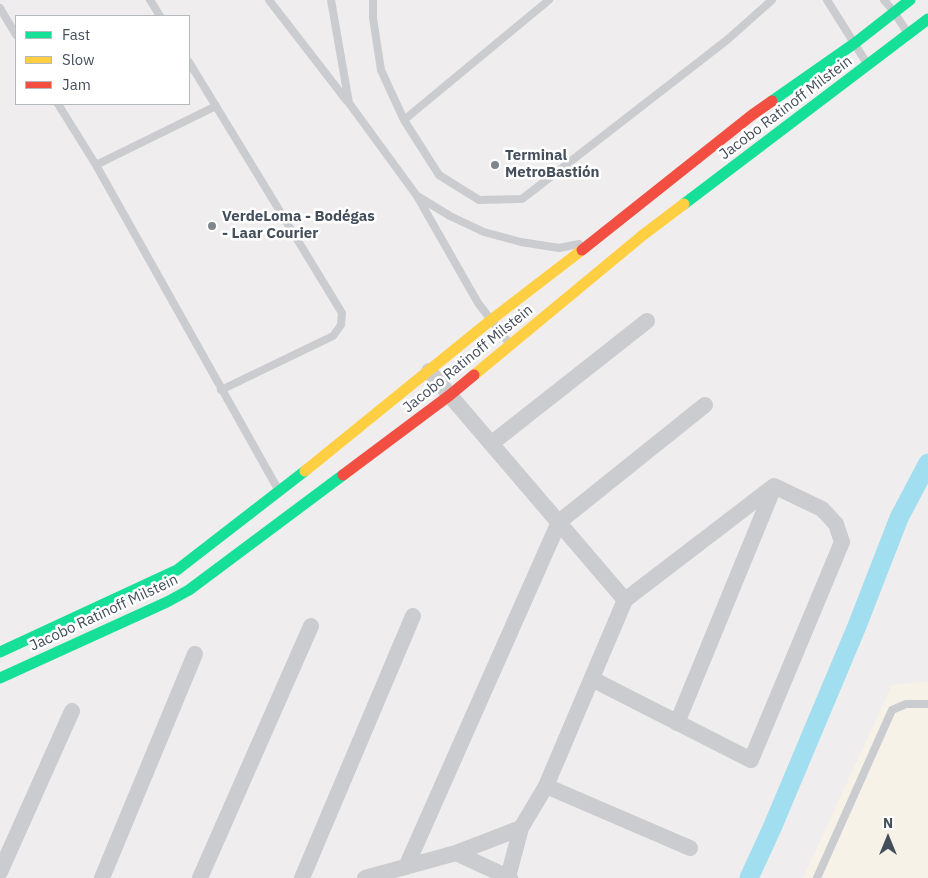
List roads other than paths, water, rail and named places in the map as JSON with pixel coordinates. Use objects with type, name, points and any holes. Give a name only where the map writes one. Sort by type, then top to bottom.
[{"type":"street","name":"Jacobo Ratinoff Milstein","points":[[0,652],[177,570],[279,492],[491,320],[594,245],[627,215],[752,115],[854,43],[910,0]]},
{"type":"street","name":"Jacobo Ratinoff Milstein","points":[[0,678],[167,602],[189,590],[450,395],[510,345],[608,258],[643,235],[928,19]]},
{"type":"street","points":[[492,443],[647,321]]},
{"type":"street","points":[[429,371],[626,600]]},
{"type":"street","points":[[406,867],[559,522],[705,404]]},
{"type":"street","points":[[456,853],[509,877],[521,828],[546,786],[626,600],[774,486]]},
{"type":"street","points":[[592,679],[677,724],[751,760],[842,542],[836,524],[822,509],[774,486]]},
{"type":"street","points":[[677,724],[774,486]]},
{"type":"street","points":[[302,878],[413,616]]},
{"type":"street","points":[[200,878],[311,626]]},
{"type":"street","points":[[102,878],[195,654]]},
{"type":"street","points":[[0,872],[72,711]]},
{"type":"street","points":[[546,786],[690,848]]},
{"type":"street","points":[[365,878],[456,853],[521,828]]},
{"type":"lane","points":[[150,0],[159,15]]},
{"type":"lane","points":[[269,0],[349,102],[417,196],[478,303],[510,345]]},
{"type":"lane","points":[[332,0],[349,102]]},
{"type":"lane","points":[[373,0],[373,18],[381,70],[404,120],[439,175],[479,200],[522,199],[727,40],[772,0]]},
{"type":"lane","points":[[404,120],[549,0]]},
{"type":"lane","points":[[827,0],[868,65]]},
{"type":"lane","points":[[884,0],[908,34]]},
{"type":"lane","points":[[0,8],[15,33]]},
{"type":"lane","points":[[190,64],[342,313],[341,325],[333,336],[221,390]]},
{"type":"lane","points":[[59,105],[96,165],[279,492]]},
{"type":"lane","points":[[96,165],[216,106]]},
{"type":"lane","points":[[417,196],[450,216],[484,232],[521,242],[559,248],[594,245]]},
{"type":"lane","points":[[817,878],[892,710],[906,704],[928,704]]},
{"type":"waterway","points":[[749,878],[857,626],[899,518],[928,463]]},
{"type":"place","name":"Terminal MetroBastión","points":[[495,165]]},
{"type":"place","name":"VerdeLoma - Bodégas - Laar Courier","points":[[212,226]]}]
